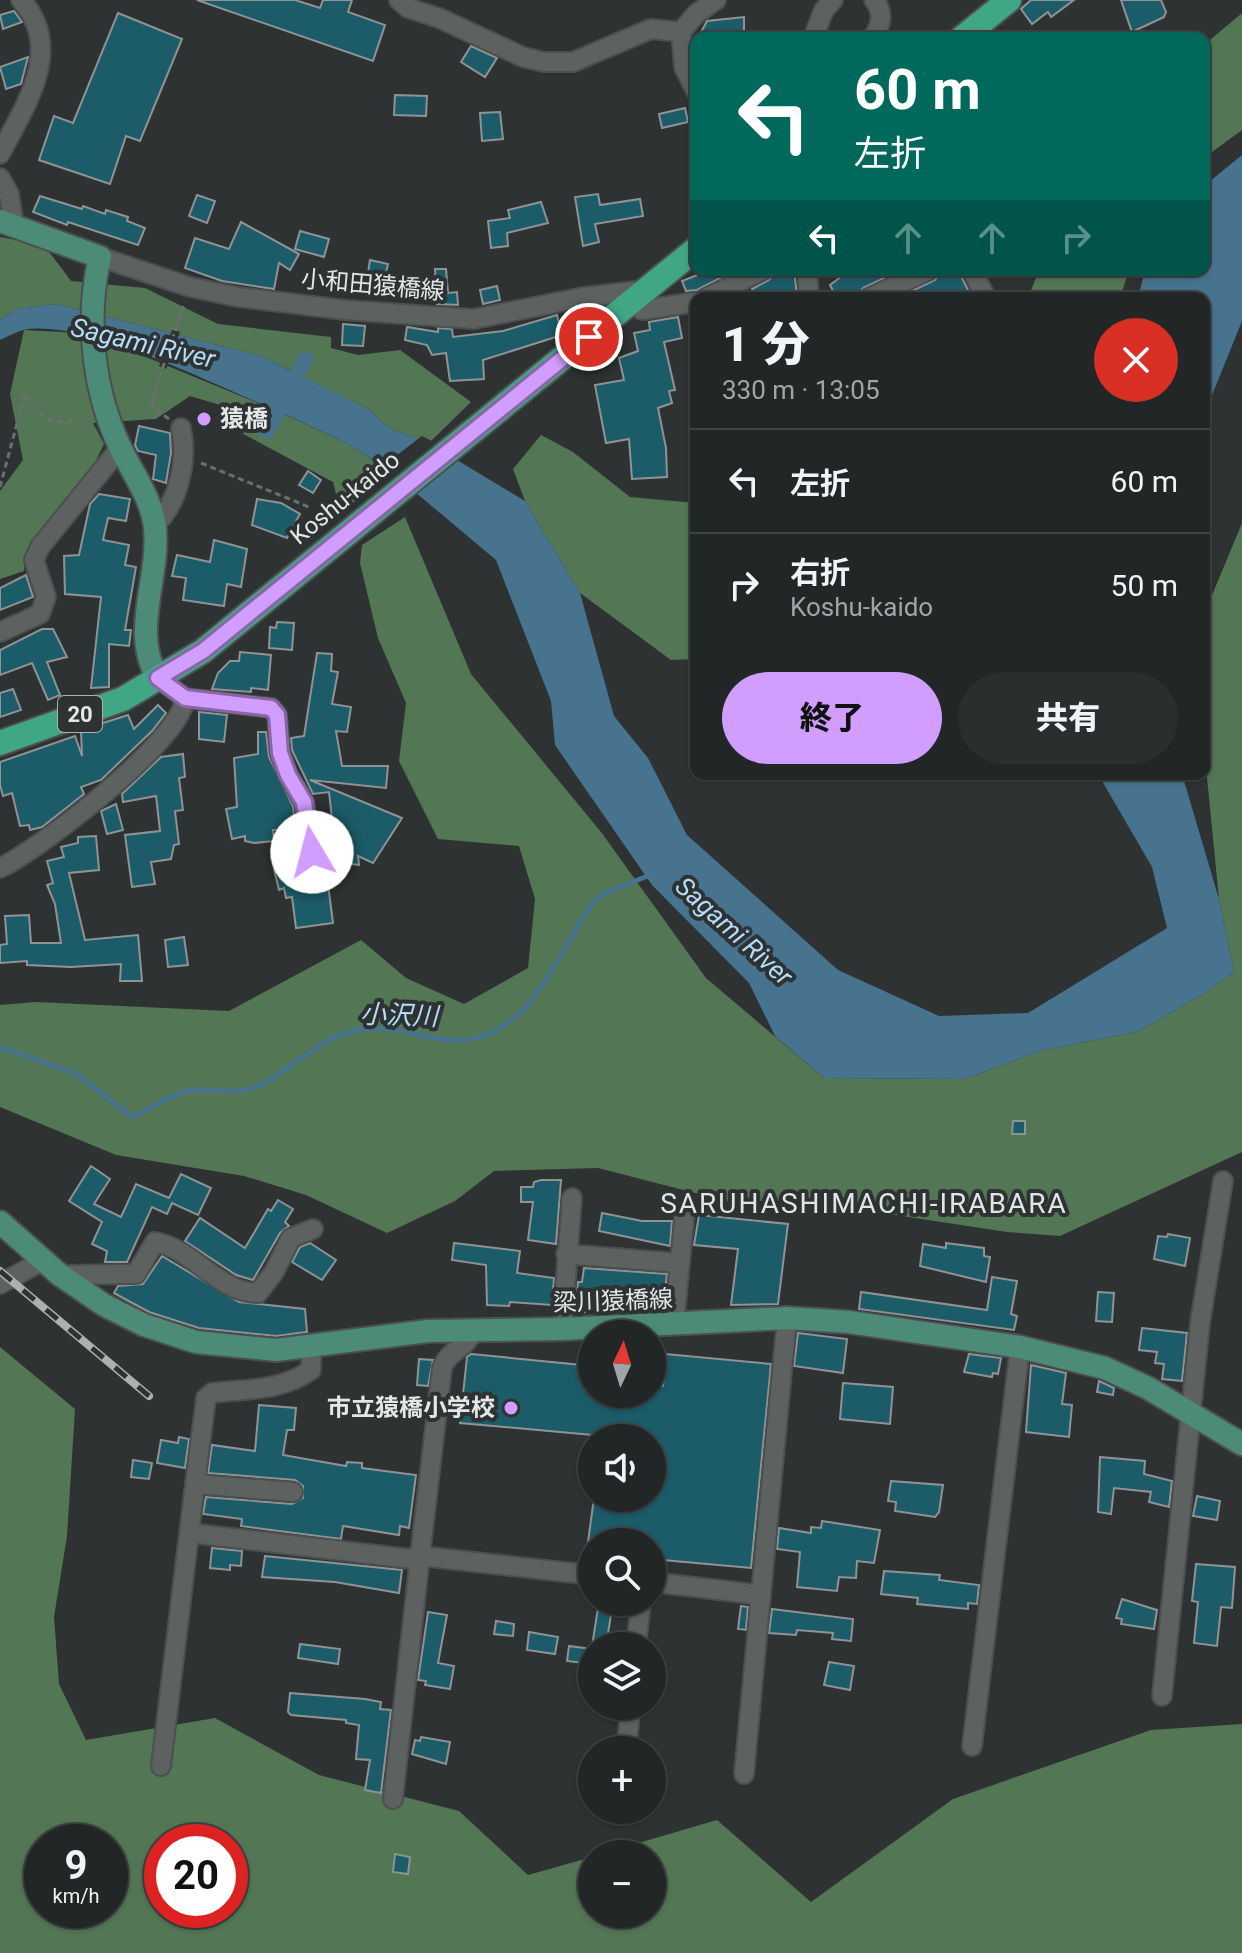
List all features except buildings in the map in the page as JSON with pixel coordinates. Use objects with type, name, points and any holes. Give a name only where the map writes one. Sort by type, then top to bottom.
[{"type":"highway","points":[[969,32],[1009,0]]},
{"type":"highway","name":"Koshu-kaido","points":[[0,743],[123,699],[203,651],[690,254]]},
{"type":"main road","name":"小和田猿橋線","points":[[7,223],[100,257]]},
{"type":"main road","points":[[100,257],[93,286],[98,390],[120,448],[142,487],[155,525],[155,554],[145,639],[148,662],[158,678]]},
{"type":"main road","name":"梁川猿橋線","points":[[0,1222],[52,1267],[104,1305],[173,1336],[247,1350],[311,1348],[428,1331],[474,1329],[562,1329],[787,1318],[862,1324],[1020,1347],[1105,1368],[1191,1412],[1242,1444]]},
{"type":"street","points":[[0,154],[37,81],[41,46],[34,14],[21,0]]},
{"type":"street","points":[[399,0],[408,8],[439,18],[523,57],[544,62],[573,62],[651,29],[681,32]]},
{"type":"street","points":[[690,79],[684,67],[681,32],[696,14],[716,0]]},
{"type":"street","points":[[815,32],[824,10],[833,0]]},
{"type":"street","points":[[874,0],[881,18],[875,32]]},
{"type":"street","points":[[0,178],[9,194],[7,223]]},
{"type":"street","name":"小和田猿橋線","points":[[100,257],[190,287],[238,297],[346,310],[474,319],[584,297],[639,296],[642,310],[690,303]]},
{"type":"street","points":[[718,292],[751,276]]},
{"type":"street","points":[[882,292],[916,276]]},
{"type":"street","points":[[155,525],[169,512],[184,457],[181,428]]},
{"type":"street","points":[[0,632],[40,614],[46,597],[34,560],[40,547],[120,448]]},
{"type":"street","points":[[158,678],[185,698],[271,708],[277,715],[280,753],[288,775],[304,802],[312,852]]},
{"type":"street","points":[[0,868],[71,823],[178,721],[185,698]]},
{"type":"street","points":[[1162,1696],[1200,1323],[1223,1181]]},
{"type":"street","points":[[562,1329],[572,1198]]},
{"type":"street","points":[[674,1324],[685,1211]]},
{"type":"street","points":[[0,1284],[52,1267],[136,1274],[155,1242],[174,1249],[230,1286],[258,1293],[274,1272],[291,1238],[313,1229]]},
{"type":"street","points":[[566,1254],[678,1263]]},
{"type":"street","points":[[744,1774],[787,1318]]},
{"type":"street","points":[[393,1799],[442,1368],[446,1358],[469,1343],[474,1329]]},
{"type":"street","points":[[972,1746],[1020,1347]]},
{"type":"street","points":[[161,1766],[206,1398],[212,1393],[264,1390],[304,1375],[311,1370],[311,1348]]},
{"type":"street","points":[[195,1484],[293,1492]]},
{"type":"street","points":[[190,1533],[411,1559],[420,1556],[578,1573]]},
{"type":"street","points":[[666,1584],[761,1595]]},
{"type":"path","points":[[180,300],[185,306],[153,391],[154,408],[181,428]]},
{"type":"path","points":[[0,487],[25,394],[36,413],[56,423],[98,419]]},
{"type":"path","points":[[184,457],[309,507]]},
{"type":"green space","points":[[1242,13],[1242,130],[1210,154],[1210,40]]},
{"type":"green space","points":[[0,237],[44,245],[71,281],[145,288],[218,324],[331,337],[331,348],[358,355],[400,350],[471,402],[429,443],[391,429],[368,409],[261,356],[56,304],[17,309],[0,320]]},
{"type":"green space","points":[[1037,276],[1127,276],[1122,292],[1030,292]]},
{"type":"green space","points":[[24,330],[80,333],[151,359],[282,413],[346,443],[390,470],[341,514],[333,482],[236,430],[220,405],[190,396],[156,419],[93,423],[104,444],[57,541],[25,553],[24,571],[0,579],[0,491],[23,460],[10,394]]},
{"type":"green space","points":[[541,435],[573,452],[630,497],[690,502],[690,659],[671,660],[580,593],[525,501],[513,469]]},
{"type":"green space","points":[[405,517],[471,674],[601,832],[706,978],[824,1078],[965,1079],[1043,1050],[1137,1032],[1202,995],[1234,972],[1219,899],[1207,780],[1210,780],[1210,600],[1242,523],[1242,1152],[1060,1236],[1007,1232],[803,1201],[726,1201],[598,1168],[494,1171],[455,1201],[387,1233],[306,1195],[244,1176],[116,1155],[0,1107],[0,1005],[36,1002],[229,1011],[361,940],[406,978],[464,1004],[528,968],[535,899],[519,846],[438,839],[399,761],[406,703],[378,638],[360,563],[362,545]]},
{"type":"green space","points":[[0,1347],[75,1409],[67,1536],[54,1617],[59,1684],[86,1740],[215,1718],[319,1775],[459,1811],[528,1875],[578,1861],[578,1928],[666,1928],[666,1840],[649,1840],[717,1820],[811,1902],[953,1799],[1151,1730],[1242,1724],[1242,1953],[0,1953]]},
{"type":"water","points":[[1242,155],[1242,321],[1210,400],[1210,292],[1140,292],[1144,276],[1210,276],[1210,181]]},
{"type":"water","name":"Sagami River","points":[[56,304],[261,356],[291,371],[302,350],[315,356],[304,377],[368,409],[391,429],[429,443],[525,501],[580,593],[614,716],[648,758],[687,835],[838,970],[939,1016],[1028,1013],[1167,928],[1152,867],[1101,780],[1184,780],[1219,899],[1234,972],[1202,995],[1137,1032],[1043,1050],[965,1079],[824,1078],[775,1036],[749,983],[652,885],[555,745],[551,701],[496,560],[384,466],[346,443],[285,414],[270,440],[258,434],[271,408],[112,343],[48,329],[23,330],[0,340],[0,320],[17,309]]},
{"type":"pier","points":[[172,330],[180,332],[166,369],[159,366]]},
{"type":"pier","points":[[422,436],[455,453],[409,491],[380,468]]},
{"type":"waterway","name":"小沢川","points":[[0,1047],[77,1074],[132,1117],[187,1091],[253,1088],[327,1041],[354,1031],[402,1031],[450,1040],[477,1038],[500,1029],[536,994],[591,905],[603,894],[650,875]]},
{"type":"railway","points":[[0,1271],[149,1396]]},
{"type":"place","name":"猿橋","points":[[204,419]]},
{"type":"place","name":"市立猿橋小学校","points":[[511,1408]]},
{"type":"district","name":"SARUHASHIMACHI-IRABARA","points":[[864,1203]]},
{"type":"route","points":[[312,852],[304,802],[288,775],[280,753],[277,715],[271,708],[185,698],[158,678],[203,651],[589,337]]}]
